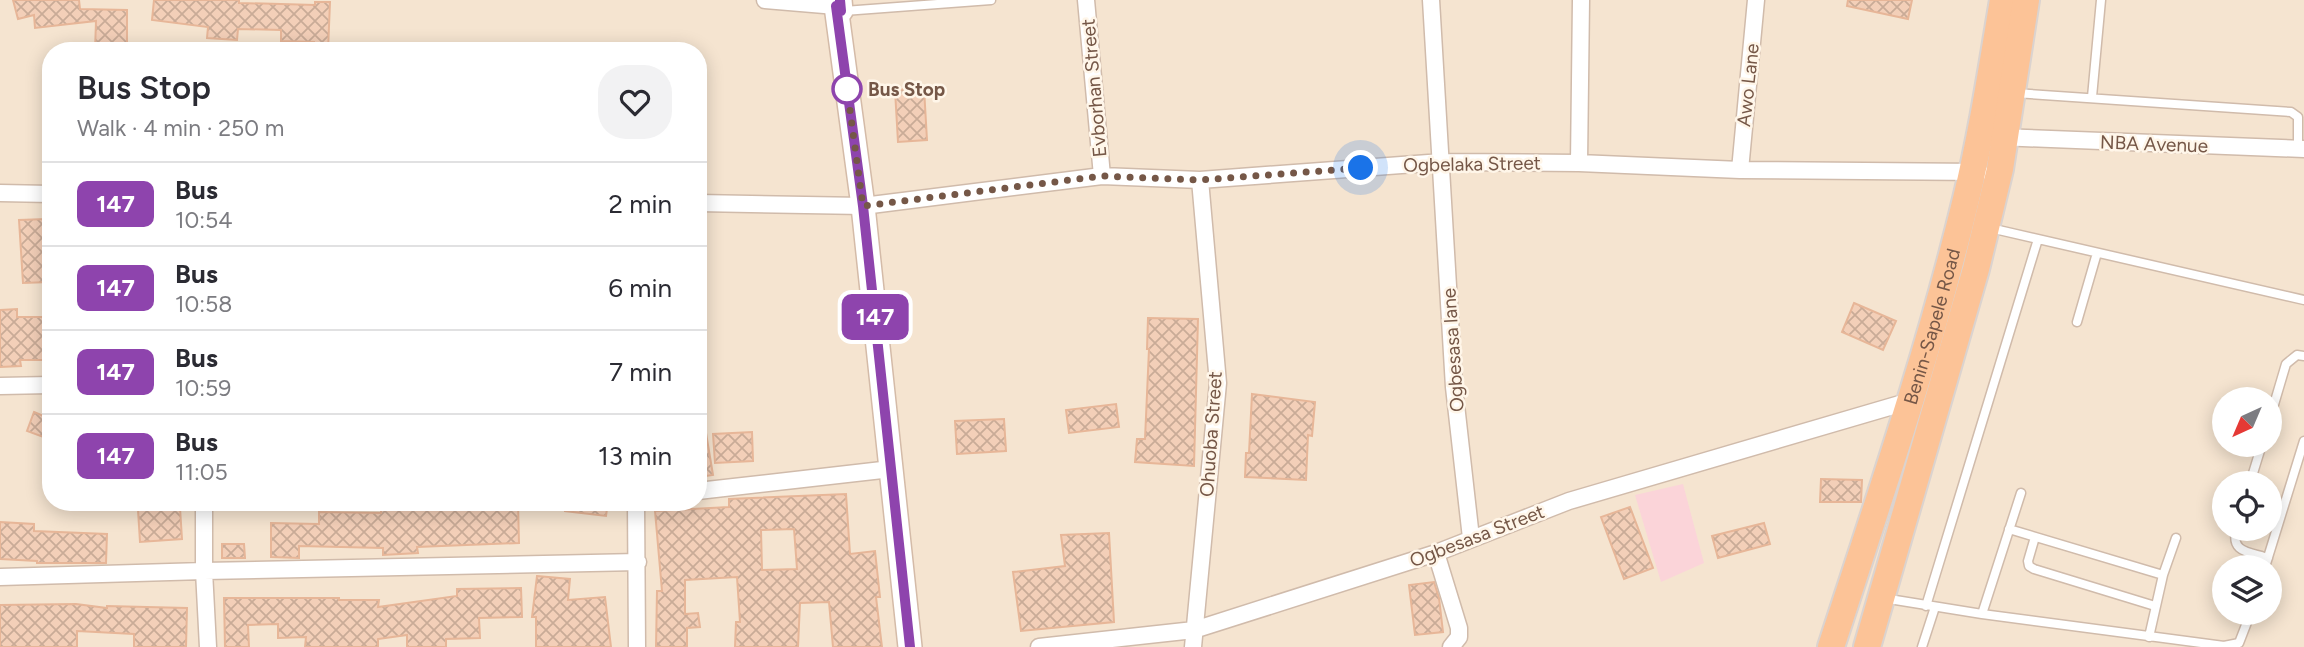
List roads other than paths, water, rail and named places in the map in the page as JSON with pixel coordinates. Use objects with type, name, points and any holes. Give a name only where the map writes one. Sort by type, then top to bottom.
[{"type":"highway","name":"Benin-Sapele Road","points":[[1867,647],[1976,269],[2000,169],[1992,136],[2003,0]]},
{"type":"highway","name":"Benin-Sapele Road","points":[[1831,647],[1910,401],[1972,173],[2012,93],[2026,0]]},
{"type":"main road","points":[[839,6],[910,647]]},
{"type":"street","points":[[765,0],[839,6]]},
{"type":"street","name":"Evborhan Street","points":[[1086,0],[1102,176]]},
{"type":"street","name":"Ogbesasa lane","points":[[1431,0],[1454,387],[1471,538]]},
{"type":"street","points":[[1579,163],[1581,0]]},
{"type":"street","name":"Awo Lane","points":[[1740,170],[1756,0]]},
{"type":"street","name":"NBA Avenue","points":[[1992,136],[2301,149]]},
{"type":"street","name":"Ogbelaka Street","points":[[707,203],[863,206],[1102,176],[1200,180],[1442,162],[1972,173],[2000,169]]},
{"type":"street","name":"Ohuoba Street","points":[[1193,647],[1218,383],[1200,180]]},
{"type":"street","points":[[0,193],[42,194]]},
{"type":"street","points":[[0,386],[42,385]]},
{"type":"street","name":"Ogbesasa Street","points":[[1039,647],[1194,630],[1436,553],[1569,501],[1910,401]]},
{"type":"street","points":[[707,490],[891,469]]},
{"type":"street","points":[[204,511],[208,647]]},
{"type":"street","points":[[636,511],[637,647]]},
{"type":"street","points":[[1436,553],[1459,628],[1459,637],[1451,647]]},
{"type":"street","points":[[0,577],[204,570],[638,562]]},
{"type":"lane","points":[[839,6],[991,0]]},
{"type":"lane","points":[[2092,97],[2101,0]]},
{"type":"lane","points":[[2012,93],[2291,112],[2298,117],[2301,149]]},
{"type":"lane","points":[[1986,227],[2304,300]]},
{"type":"lane","points":[[1922,647],[1931,606],[2038,239]]},
{"type":"lane","points":[[2077,322],[2097,253]]},
{"type":"lane","points":[[2279,387],[2286,364],[2297,355],[2304,356]]},
{"type":"lane","points":[[2269,555],[2304,441]]},
{"type":"lane","points":[[1982,614],[2021,493]]},
{"type":"lane","points":[[2009,529],[2164,575]]},
{"type":"lane","points":[[2035,537],[2028,561],[2029,566],[2034,569],[2155,606]]},
{"type":"lane","points":[[2149,636],[2155,606],[2176,538]]},
{"type":"lane","points":[[2234,541],[2236,546],[2252,555]]},
{"type":"lane","points":[[1881,597],[1982,614],[2224,646],[2239,643],[2246,625]]},
{"type":"place","name":"Bus Stop","points":[[847,89]]}]
